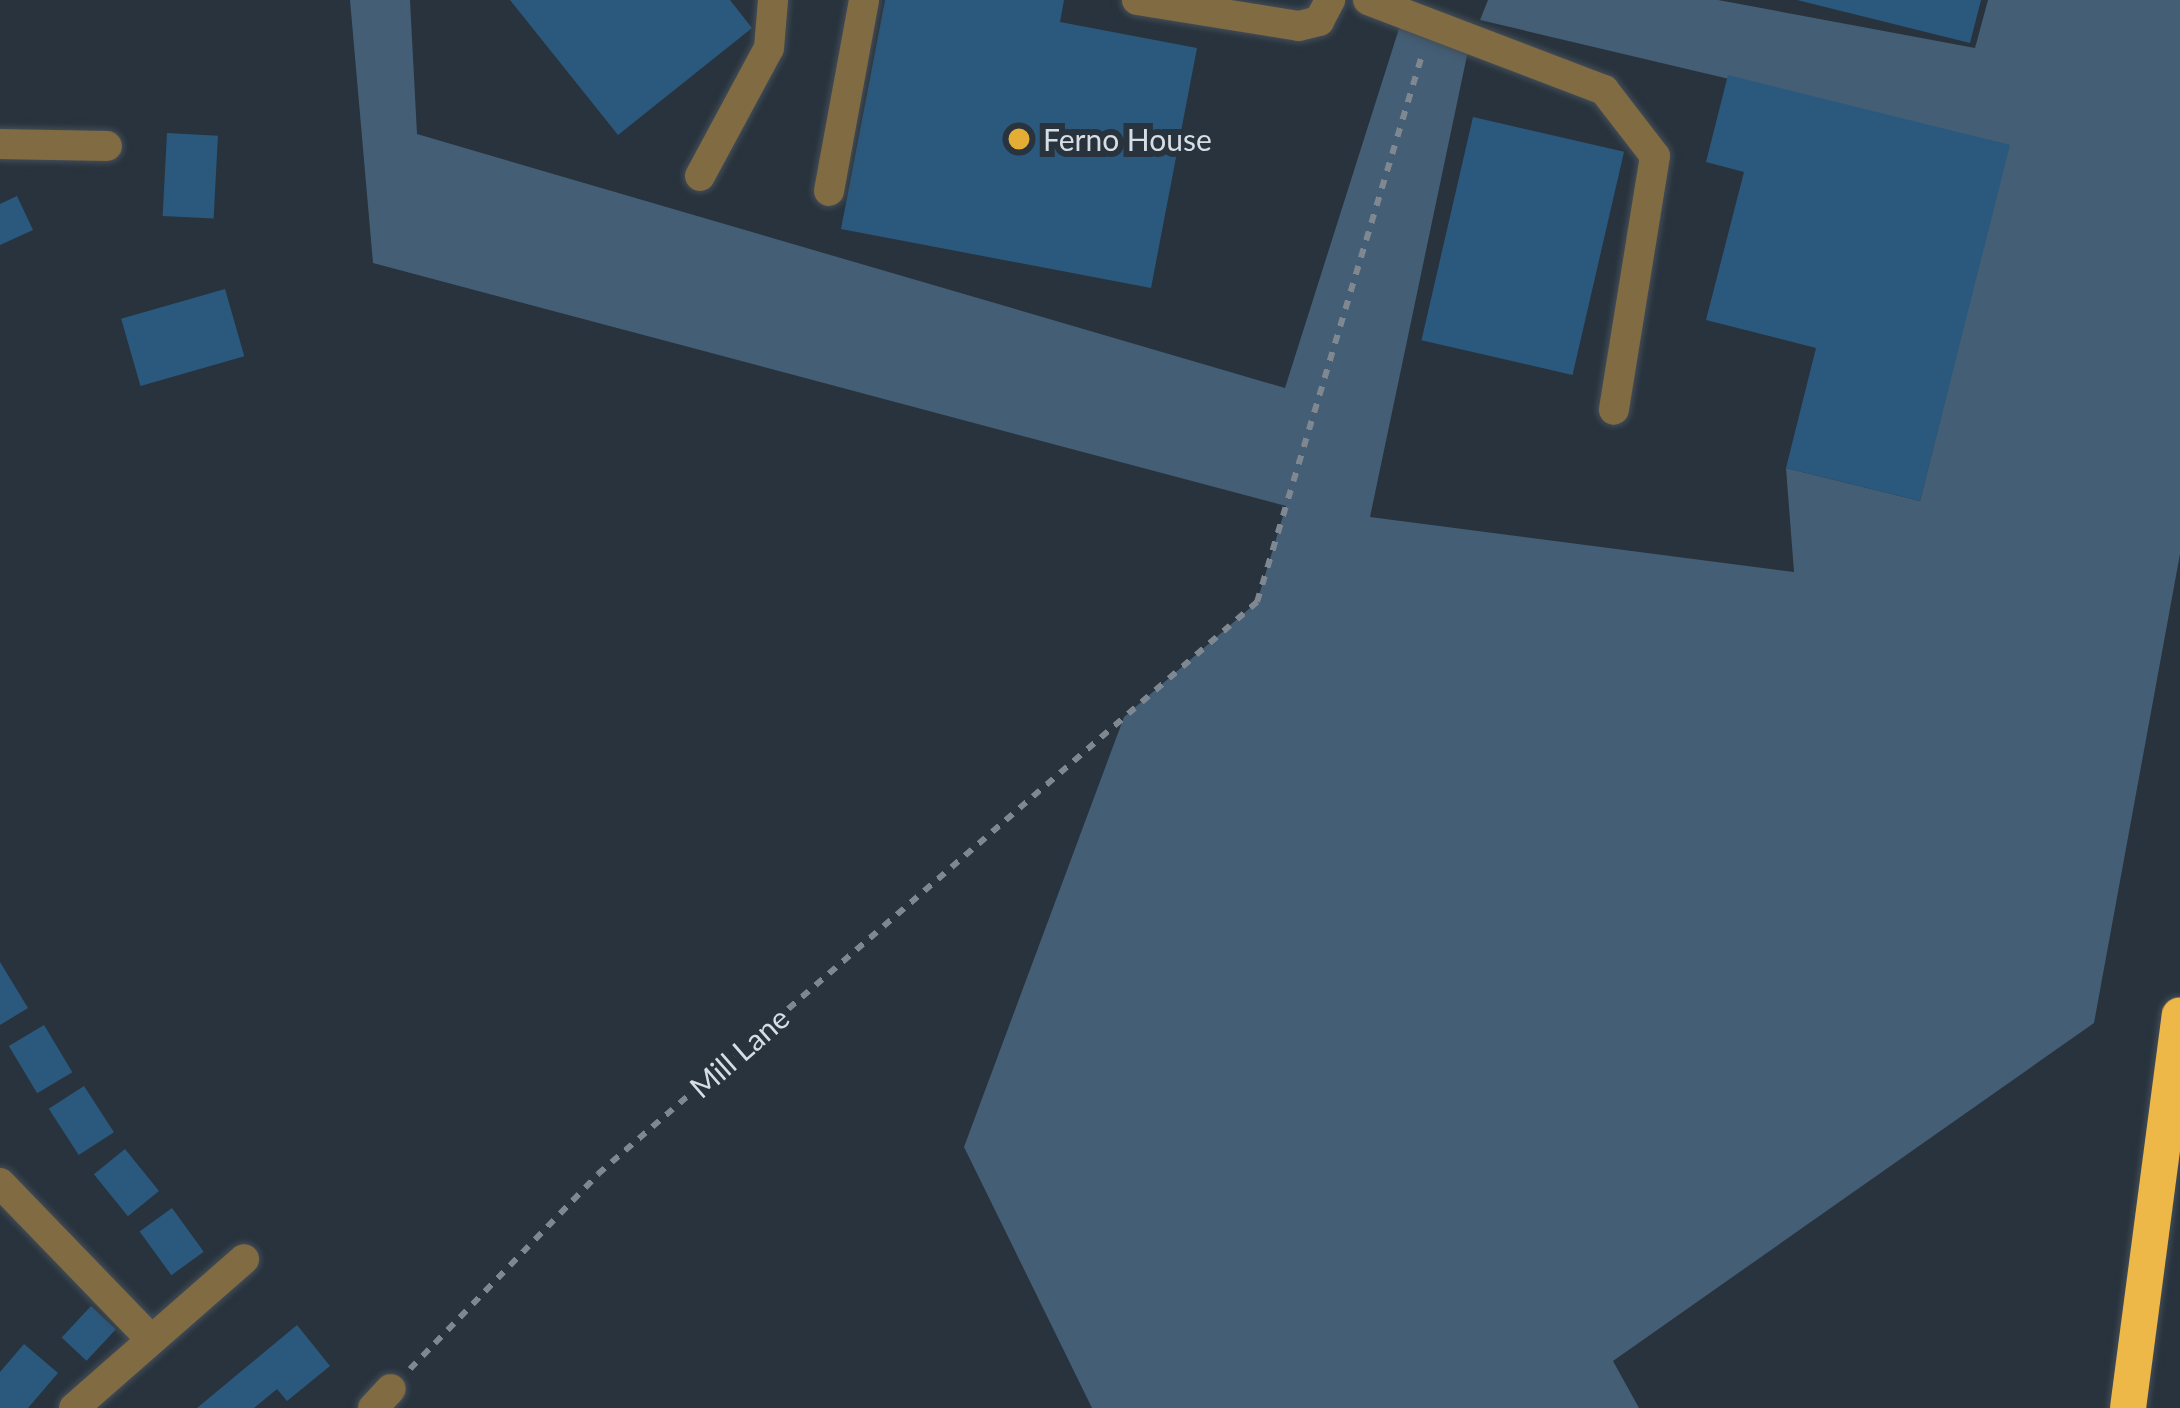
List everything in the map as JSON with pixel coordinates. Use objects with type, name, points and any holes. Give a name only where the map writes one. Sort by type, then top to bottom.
[{"type":"highway","points":[[2128,1408],[2180,1015]]},
{"type":"street","points":[[700,176],[769,48],[773,0]]},
{"type":"street","points":[[829,191],[864,0]]},
{"type":"street","points":[[1137,0],[1299,26],[1319,21],[1330,0]]},
{"type":"street","points":[[1368,0],[1430,28],[1604,90],[1654,156],[1614,410]]},
{"type":"street","points":[[0,144],[107,146]]},
{"type":"street","points":[[0,1183],[147,1335]]},
{"type":"street","points":[[74,1408],[147,1335],[244,1259]]},
{"type":"path","name":"Mill Lane","points":[[382,1398],[598,1174],[1257,602],[1430,28]]},
{"type":"shaded area","points":[[350,0],[410,0],[417,134],[1285,388],[1403,16],[1469,46],[1370,517],[1794,572],[1786,468],[1920,501],[2009,145],[1480,20],[1488,0],[1718,0],[1975,48],[1988,0],[2180,0],[2180,554],[2094,1023],[1613,1361],[1639,1408],[1092,1408],[964,1147],[1124,717],[1257,602],[1286,506],[373,263]]},
{"type":"building","points":[[510,0],[730,0],[752,28],[618,135]]},
{"type":"building","name":"Ferno House","points":[[885,0],[1064,0],[1060,22],[1197,48],[1151,288],[841,229]]},
{"type":"building","points":[[1797,0],[1981,0],[1970,43]]},
{"type":"building","points":[[1728,75],[2010,145],[1920,501],[1786,468],[1816,348],[1706,320],[1744,172],[1706,162]]},
{"type":"building","points":[[1473,117],[1624,152],[1573,375],[1421,340]]},
{"type":"building","points":[[167,133],[218,136],[214,219],[163,216]]},
{"type":"building","points":[[17,196],[33,230],[0,245],[0,204]]},
{"type":"building","points":[[225,289],[244,356],[140,386],[121,319]]},
{"type":"building","points":[[0,962],[28,1008],[0,1025]]},
{"type":"building","points":[[44,1025],[72,1072],[37,1093],[9,1046]]},
{"type":"building","points":[[84,1086],[114,1132],[79,1155],[49,1109]]},
{"type":"building","points":[[125,1149],[159,1191],[128,1216],[94,1174]]},
{"type":"building","points":[[172,1208],[204,1252],[171,1275],[140,1232]]},
{"type":"building","points":[[91,1306],[116,1329],[87,1361],[62,1337]]},
{"type":"building","points":[[297,1325],[330,1366],[287,1401],[277,1389],[254,1408],[197,1408]]},
{"type":"building","points":[[24,1344],[58,1373],[28,1408],[0,1408],[0,1372]]},
{"type":"place","name":"Ferno House","points":[[1019,139]]}]
